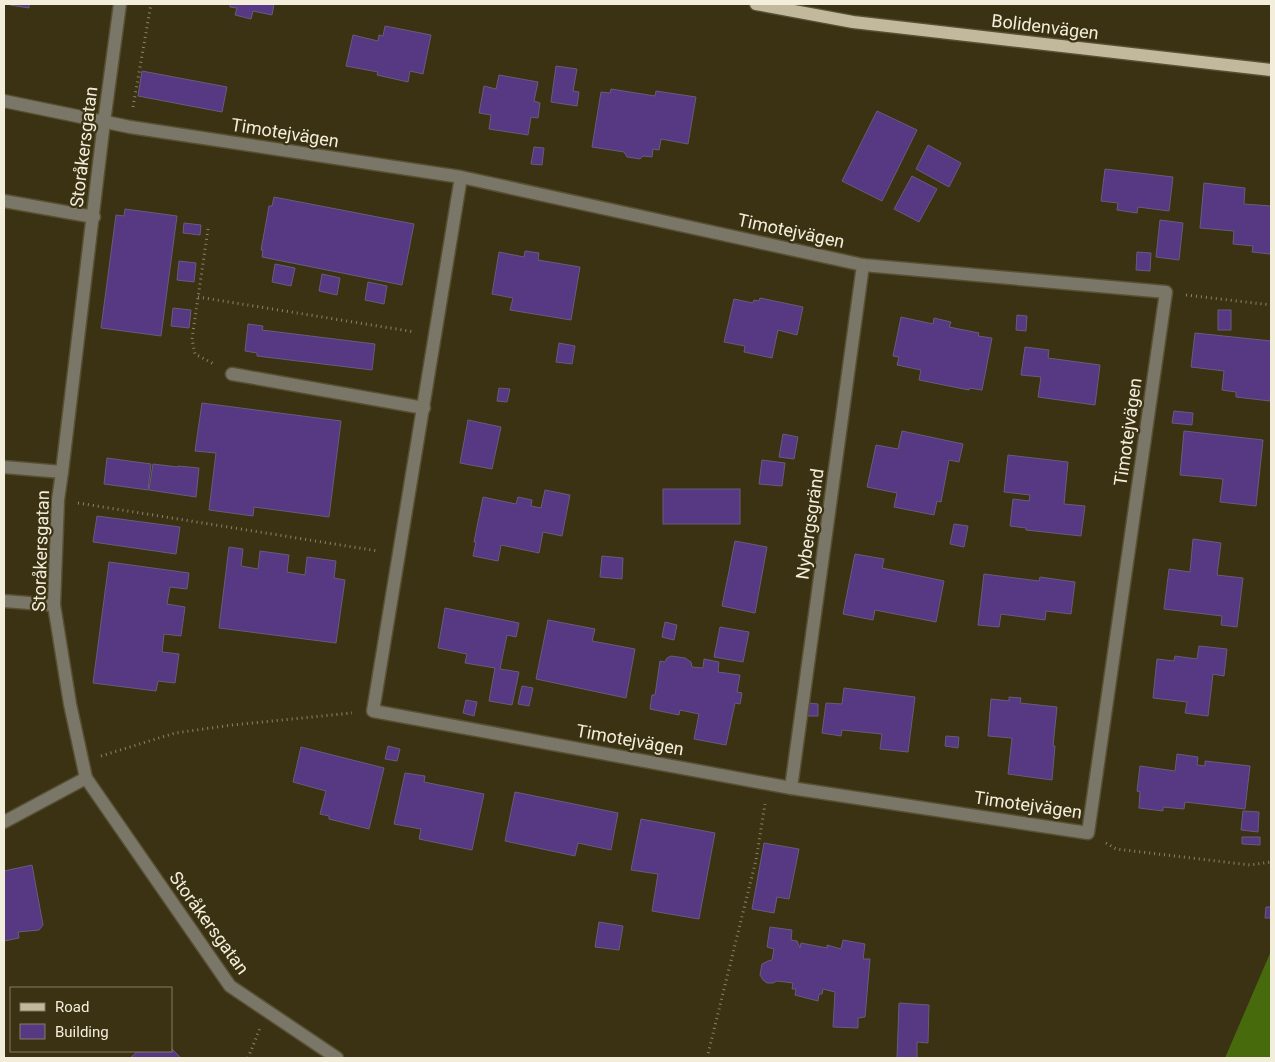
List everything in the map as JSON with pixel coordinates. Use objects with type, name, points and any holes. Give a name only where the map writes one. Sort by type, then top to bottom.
[{"type":"main road","name":"Bolidenvägen","points":[[756,4],[853,22],[1271,70]]},
{"type":"street","name":"Storåkersgatan","points":[[120,4],[58,500],[54,605],[70,704],[86,778],[230,986],[337,1058]]},
{"type":"street","name":"Timotejvägen","points":[[4,101],[130,127],[461,177],[863,265],[1166,292],[1088,833],[791,788],[373,710]]},
{"type":"street","points":[[373,710],[461,177]]},
{"type":"street","points":[[4,201],[94,217]]},
{"type":"street","name":"Nybergsgränd","points":[[791,788],[863,265]]},
{"type":"street","points":[[232,374],[424,408]]},
{"type":"street","points":[[4,467],[62,472]]},
{"type":"street","points":[[4,601],[54,605]]},
{"type":"street","points":[[4,822],[86,778]]},
{"type":"path","points":[[130,127],[151,4]]},
{"type":"path","points":[[208,229],[192,339],[195,354],[232,374]]},
{"type":"path","points":[[1166,292],[1271,305]]},
{"type":"path","points":[[198,297],[435,336]]},
{"type":"path","points":[[58,500],[399,555]]},
{"type":"path","points":[[82,762],[175,733],[373,710]]},
{"type":"path","points":[[707,1058],[756,860],[766,800],[771,784]]},
{"type":"path","points":[[1088,833],[1116,849],[1250,866],[1271,862]]},
{"type":"path","points":[[248,1058],[266,1010]]},
{"type":"green space","points":[[1271,951],[1271,1058],[1225,1058]]},
{"type":"building","points":[[29,4],[29,8],[10,5]]},
{"type":"building","points":[[230,4],[274,4],[272,15],[253,11],[251,19],[235,15],[237,8],[230,7]]},
{"type":"building","points":[[385,26],[431,35],[423,74],[410,71],[408,82],[377,75],[378,72],[346,66],[353,35],[378,41],[379,35],[383,36]]},
{"type":"building","points":[[556,66],[577,69],[573,91],[579,92],[577,106],[551,102]]},
{"type":"building","points":[[142,71],[227,87],[222,112],[138,96]]},
{"type":"building","points":[[499,75],[538,82],[534,101],[540,103],[538,118],[531,117],[528,135],[489,129],[491,115],[479,113],[484,86],[496,89]]},
{"type":"building","points":[[611,89],[655,96],[656,91],[696,97],[688,144],[661,139],[659,150],[653,149],[652,157],[643,156],[640,159],[627,157],[624,152],[592,147],[601,92],[610,93]]},
{"type":"building","points":[[877,111],[917,130],[882,201],[842,181]]},
{"type":"building","points":[[928,145],[961,163],[949,187],[916,169]]},
{"type":"building","points":[[534,147],[544,148],[542,165],[531,164]]},
{"type":"building","points":[[1105,169],[1173,177],[1169,211],[1138,207],[1137,213],[1117,210],[1118,203],[1101,201]]},
{"type":"building","points":[[912,176],[937,189],[919,222],[894,209]]},
{"type":"building","points":[[1204,183],[1245,188],[1244,204],[1271,206],[1270,254],[1252,252],[1253,246],[1233,244],[1234,231],[1200,228]]},
{"type":"building","points":[[274,197],[414,224],[402,285],[262,257],[263,250],[261,250],[269,206],[272,206]]},
{"type":"building","points":[[125,209],[177,216],[161,336],[101,328],[116,215],[124,216]]},
{"type":"building","points":[[1160,220],[1183,223],[1179,260],[1156,257]]},
{"type":"building","points":[[184,223],[201,225],[200,235],[183,233]]},
{"type":"building","points":[[525,251],[539,253],[538,260],[580,267],[571,320],[510,310],[513,298],[492,294],[499,252],[524,257]]},
{"type":"building","points":[[1137,252],[1151,253],[1150,271],[1136,270]]},
{"type":"building","points":[[179,261],[196,263],[194,282],[177,280]]},
{"type":"building","points":[[275,264],[295,268],[291,286],[272,282]]},
{"type":"building","points":[[322,274],[340,278],[337,295],[319,291]]},
{"type":"building","points":[[368,282],[387,286],[384,304],[365,300]]},
{"type":"building","points":[[760,298],[803,307],[797,335],[778,330],[772,358],[744,352],[745,346],[724,342],[734,299],[753,303],[754,300],[759,301]]},
{"type":"building","points":[[173,308],[191,310],[189,328],[171,326]]},
{"type":"building","points":[[1218,310],[1231,310],[1231,330],[1218,330]]},
{"type":"building","points":[[1017,315],[1027,316],[1026,331],[1016,330]]},
{"type":"building","points":[[901,317],[933,324],[934,318],[951,322],[949,327],[979,333],[978,336],[992,338],[982,390],[969,388],[969,390],[919,380],[921,370],[897,365],[899,357],[893,356]]},
{"type":"building","points":[[248,324],[263,326],[262,330],[375,344],[372,370],[257,356],[257,353],[245,351]]},
{"type":"building","points":[[1195,333],[1271,341],[1270,401],[1236,397],[1236,392],[1222,390],[1224,371],[1191,367]]},
{"type":"building","points":[[559,343],[575,346],[572,364],[556,362]]},
{"type":"building","points":[[1025,347],[1049,350],[1048,358],[1100,365],[1095,405],[1038,397],[1041,377],[1021,375]]},
{"type":"building","points":[[499,388],[510,389],[507,402],[497,401]]},
{"type":"building","points":[[202,403],[341,421],[329,517],[254,507],[253,516],[209,510],[216,453],[195,451]]},
{"type":"building","points":[[1174,411],[1193,413],[1192,425],[1172,423]]},
{"type":"building","points":[[468,420],[501,427],[492,469],[460,463]]},
{"type":"building","points":[[902,431],[963,444],[959,462],[949,460],[941,502],[937,501],[934,515],[894,507],[897,493],[867,487],[876,445],[898,449]]},
{"type":"building","points":[[1184,431],[1263,440],[1256,506],[1220,502],[1223,479],[1180,475]]},
{"type":"building","points":[[783,434],[798,437],[794,459],[779,457]]},
{"type":"building","points":[[1008,455],[1068,462],[1064,504],[1085,506],[1081,536],[1026,530],[1026,528],[1010,526],[1013,499],[1029,501],[1030,495],[1004,492]]},
{"type":"building","points":[[107,458],[151,464],[148,490],[104,484]]},
{"type":"building","points":[[762,460],[785,463],[782,486],[759,484]]},
{"type":"building","points":[[153,464],[199,468],[196,497],[149,490]]},
{"type":"building","points":[[663,489],[740,489],[740,524],[663,524]]},
{"type":"building","points":[[545,490],[570,495],[562,536],[543,532],[539,553],[501,545],[498,561],[473,556],[483,497],[516,504],[518,497],[532,500],[531,506],[541,508]]},
{"type":"building","points":[[97,516],[180,527],[176,554],[93,542]]},
{"type":"building","points":[[954,524],[968,526],[964,547],[950,544]]},
{"type":"building","points":[[1193,539],[1221,543],[1217,575],[1243,578],[1237,627],[1221,625],[1222,616],[1164,609],[1169,569],[1190,572]]},
{"type":"building","points":[[735,541],[767,547],[755,613],[722,606]]},
{"type":"building","points":[[229,547],[243,549],[241,566],[258,569],[260,551],[289,555],[287,572],[305,575],[307,557],[336,561],[334,578],[345,580],[336,643],[219,628]]},
{"type":"building","points":[[855,554],[884,559],[882,568],[944,581],[936,622],[875,610],[873,620],[843,614]]},
{"type":"building","points":[[602,556],[623,558],[622,579],[600,577]]},
{"type":"building","points":[[109,562],[189,573],[187,589],[170,587],[167,604],[185,607],[181,636],[164,634],[162,652],[179,654],[175,683],[158,681],[156,691],[93,683]]},
{"type":"building","points":[[984,574],[1039,581],[1040,577],[1075,582],[1071,614],[1046,611],[1045,620],[1001,614],[999,627],[978,625]]},
{"type":"building","points":[[445,608],[519,623],[516,637],[507,635],[500,669],[519,672],[512,705],[489,701],[495,668],[465,663],[467,654],[438,648]]},
{"type":"building","points":[[548,620],[595,629],[592,641],[635,649],[626,698],[536,679]]},
{"type":"building","points":[[665,622],[677,625],[674,640],[662,637]]},
{"type":"building","points":[[720,627],[749,632],[743,662],[714,657]]},
{"type":"building","points":[[1199,646],[1227,649],[1224,676],[1213,674],[1208,716],[1185,713],[1187,702],[1153,698],[1157,659],[1174,661],[1175,656],[1197,659]]},
{"type":"building","points":[[671,656],[685,658],[691,662],[692,667],[703,668],[704,659],[719,662],[718,672],[740,675],[737,692],[742,693],[740,704],[735,703],[726,745],[694,739],[699,714],[680,710],[679,715],[650,709],[652,695],[655,695],[660,661],[665,662]]},
{"type":"building","points":[[522,686],[533,688],[529,706],[518,704]]},
{"type":"building","points":[[844,688],[915,697],[908,752],[880,749],[882,734],[842,730],[841,736],[822,733],[826,703],[842,704]]},
{"type":"building","points":[[1009,697],[1021,698],[1020,703],[1057,707],[1052,780],[1008,774],[1012,738],[988,736],[991,699],[1009,701]]},
{"type":"building","points":[[466,700],[477,702],[474,716],[463,713]]},
{"type":"building","points":[[808,703],[818,704],[818,716],[808,716]]},
{"type":"building","points":[[946,736],[959,737],[958,748],[945,746]]},
{"type":"building","points":[[388,746],[400,749],[397,761],[385,759]]},
{"type":"building","points":[[301,747],[384,768],[369,829],[329,819],[329,816],[320,814],[326,791],[293,782]]},
{"type":"building","points":[[1177,754],[1198,757],[1197,765],[1205,766],[1205,761],[1250,766],[1245,809],[1185,802],[1184,809],[1163,807],[1163,811],[1139,808],[1140,792],[1137,791],[1140,766],[1175,771]]},
{"type":"building","points":[[405,773],[425,776],[424,782],[484,794],[472,850],[419,839],[421,829],[394,824]]},
{"type":"building","points":[[515,792],[618,813],[611,850],[578,843],[575,856],[505,841]]},
{"type":"building","points":[[1243,811],[1259,812],[1258,832],[1241,830]]},
{"type":"building","points":[[641,819],[715,833],[699,919],[652,911],[658,874],[631,870]]},
{"type":"building","points":[[1242,837],[1260,837],[1260,845],[1242,844]]},
{"type":"building","points":[[764,843],[799,849],[789,899],[777,897],[774,913],[752,909]]},
{"type":"building","points":[[32,865],[43,925],[39,930],[18,932],[19,938],[4,941],[4,871]]},
{"type":"building","points":[[1266,907],[1271,907],[1271,918],[1265,918]]},
{"type":"building","points":[[599,922],[623,926],[619,950],[595,947]]},
{"type":"building","points":[[770,927],[792,930],[791,940],[797,941],[800,948],[801,943],[827,948],[827,945],[841,949],[843,940],[865,944],[863,959],[870,959],[865,1017],[858,1018],[858,1028],[833,1027],[835,992],[823,989],[822,994],[819,994],[818,1001],[795,995],[796,989],[792,989],[793,983],[777,981],[767,983],[763,980],[760,975],[762,964],[772,960],[774,949],[767,947]]},
{"type":"building","points":[[899,1003],[929,1005],[928,1043],[917,1042],[917,1058],[897,1058]]},
{"type":"building","points":[[172,1049],[181,1058],[130,1058],[137,1052],[172,1052]]}]
